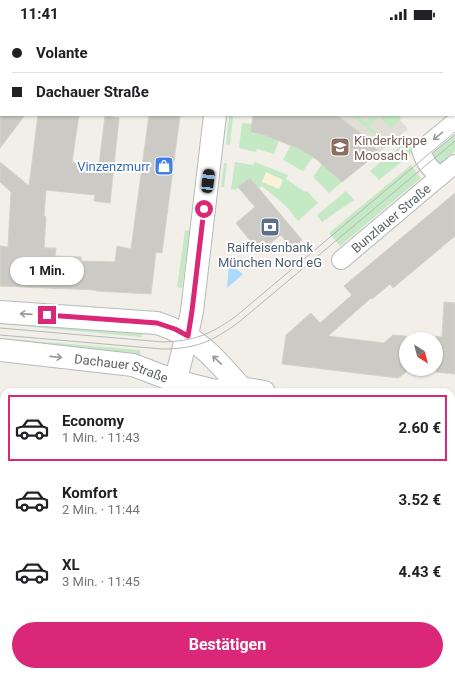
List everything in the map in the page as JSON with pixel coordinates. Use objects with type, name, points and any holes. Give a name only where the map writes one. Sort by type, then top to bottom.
[{"type":"main road","points":[[174,386],[183,348],[188,336],[215,116]]},
{"type":"main road","points":[[0,312],[157,323],[175,329],[188,336],[216,359],[242,388]]},
{"type":"main road","name":"Dachauer Straße","points":[[0,350],[133,365],[174,386],[190,388]]},
{"type":"street","name":"Bunzlauer Straße","points":[[441,176],[434,172],[423,159],[421,150],[455,122]]},
{"type":"street","name":"Bunzlauer Straße","points":[[341,260],[455,164]]},
{"type":"shaded area","name":"Kinderkrippe Moosach","points":[[253,116],[397,116],[408,129],[342,182],[317,159],[300,149],[267,136],[251,132]]},
{"type":"green space","points":[[229,116],[233,116],[230,145],[226,144]]},
{"type":"green space","points":[[352,116],[358,116],[366,122],[371,116],[379,116],[370,126],[380,137],[378,139]]},
{"type":"green space","points":[[379,116],[400,116],[401,118],[391,128]]},
{"type":"green space","points":[[242,123],[252,124],[251,133],[279,140],[274,154],[257,149],[256,152],[239,148]]},
{"type":"green space","points":[[455,129],[455,151],[447,158],[450,162],[445,164],[437,163],[433,157],[433,148]]},
{"type":"green space","points":[[410,138],[416,145],[410,155],[379,180],[370,171]]},
{"type":"green space","points":[[291,145],[313,157],[303,171],[283,160]]},
{"type":"green space","points":[[235,162],[253,165],[255,162],[288,175],[286,179],[305,192],[307,191],[318,203],[298,221],[286,206],[262,186],[259,188],[250,178],[235,190],[231,189]]},
{"type":"green space","points":[[224,163],[227,163],[224,187],[221,187]]},
{"type":"green space","points":[[322,164],[342,182],[329,193],[313,177]]},
{"type":"green space","points":[[411,165],[421,178],[340,246],[329,233]]},
{"type":"green space","points":[[346,191],[354,200],[322,222],[317,215]]},
{"type":"green space","points":[[185,230],[190,231],[182,288],[177,287]]},
{"type":"green space","points":[[0,321],[142,330],[142,337],[0,324]]},
{"type":"green space","points":[[0,338],[140,350],[140,356],[0,342]]},
{"type":"sand","points":[[266,172],[283,180],[279,189],[262,182]]},
{"type":"water","points":[[229,264],[243,274],[227,288]]},
{"type":"building","points":[[0,116],[24,116],[0,148]]},
{"type":"building","points":[[38,116],[79,116],[72,162],[99,165],[105,116],[119,118],[110,203],[94,201],[95,195],[46,190],[44,215],[46,217],[44,248],[56,248],[55,256],[81,257],[81,261],[115,262],[117,246],[131,249],[149,116],[180,116],[162,253],[156,252],[151,294],[0,286],[0,246],[8,247],[11,192],[0,182],[0,162],[29,186]]},
{"type":"building","name":"Kinderkrippe Moosach","points":[[253,116],[337,116],[359,132],[379,152],[342,182],[316,159],[300,149],[267,136],[251,132]]},
{"type":"building","points":[[250,178],[302,240],[292,249],[281,235],[259,252],[236,223],[255,207],[238,187]]},
{"type":"building","points":[[455,193],[455,236],[393,288],[390,284],[372,299],[371,298],[328,336],[384,343],[393,335],[399,335],[399,376],[401,376],[398,378],[282,364],[286,335],[311,313],[320,323],[352,295],[344,286]]},
{"type":"building","points":[[444,302],[455,303],[455,374],[443,373],[442,332]]},
{"type":"tram line","points":[[0,328],[163,342],[184,340],[209,333],[235,317],[455,132]]},
{"type":"tram line","points":[[0,335],[162,349],[184,348],[203,343],[220,335],[239,322],[455,141]]},
{"type":"place","name":"Kinderkrippe Moosach","points":[[340,147]]},
{"type":"place","name":"Vinzenzmurr","points":[[164,166]]},
{"type":"place","name":"Raiffeisenbank München Nord eG","points":[[270,227]]},
{"type":"route","points":[[47,315],[157,323],[175,329],[188,336],[204,209]]}]
